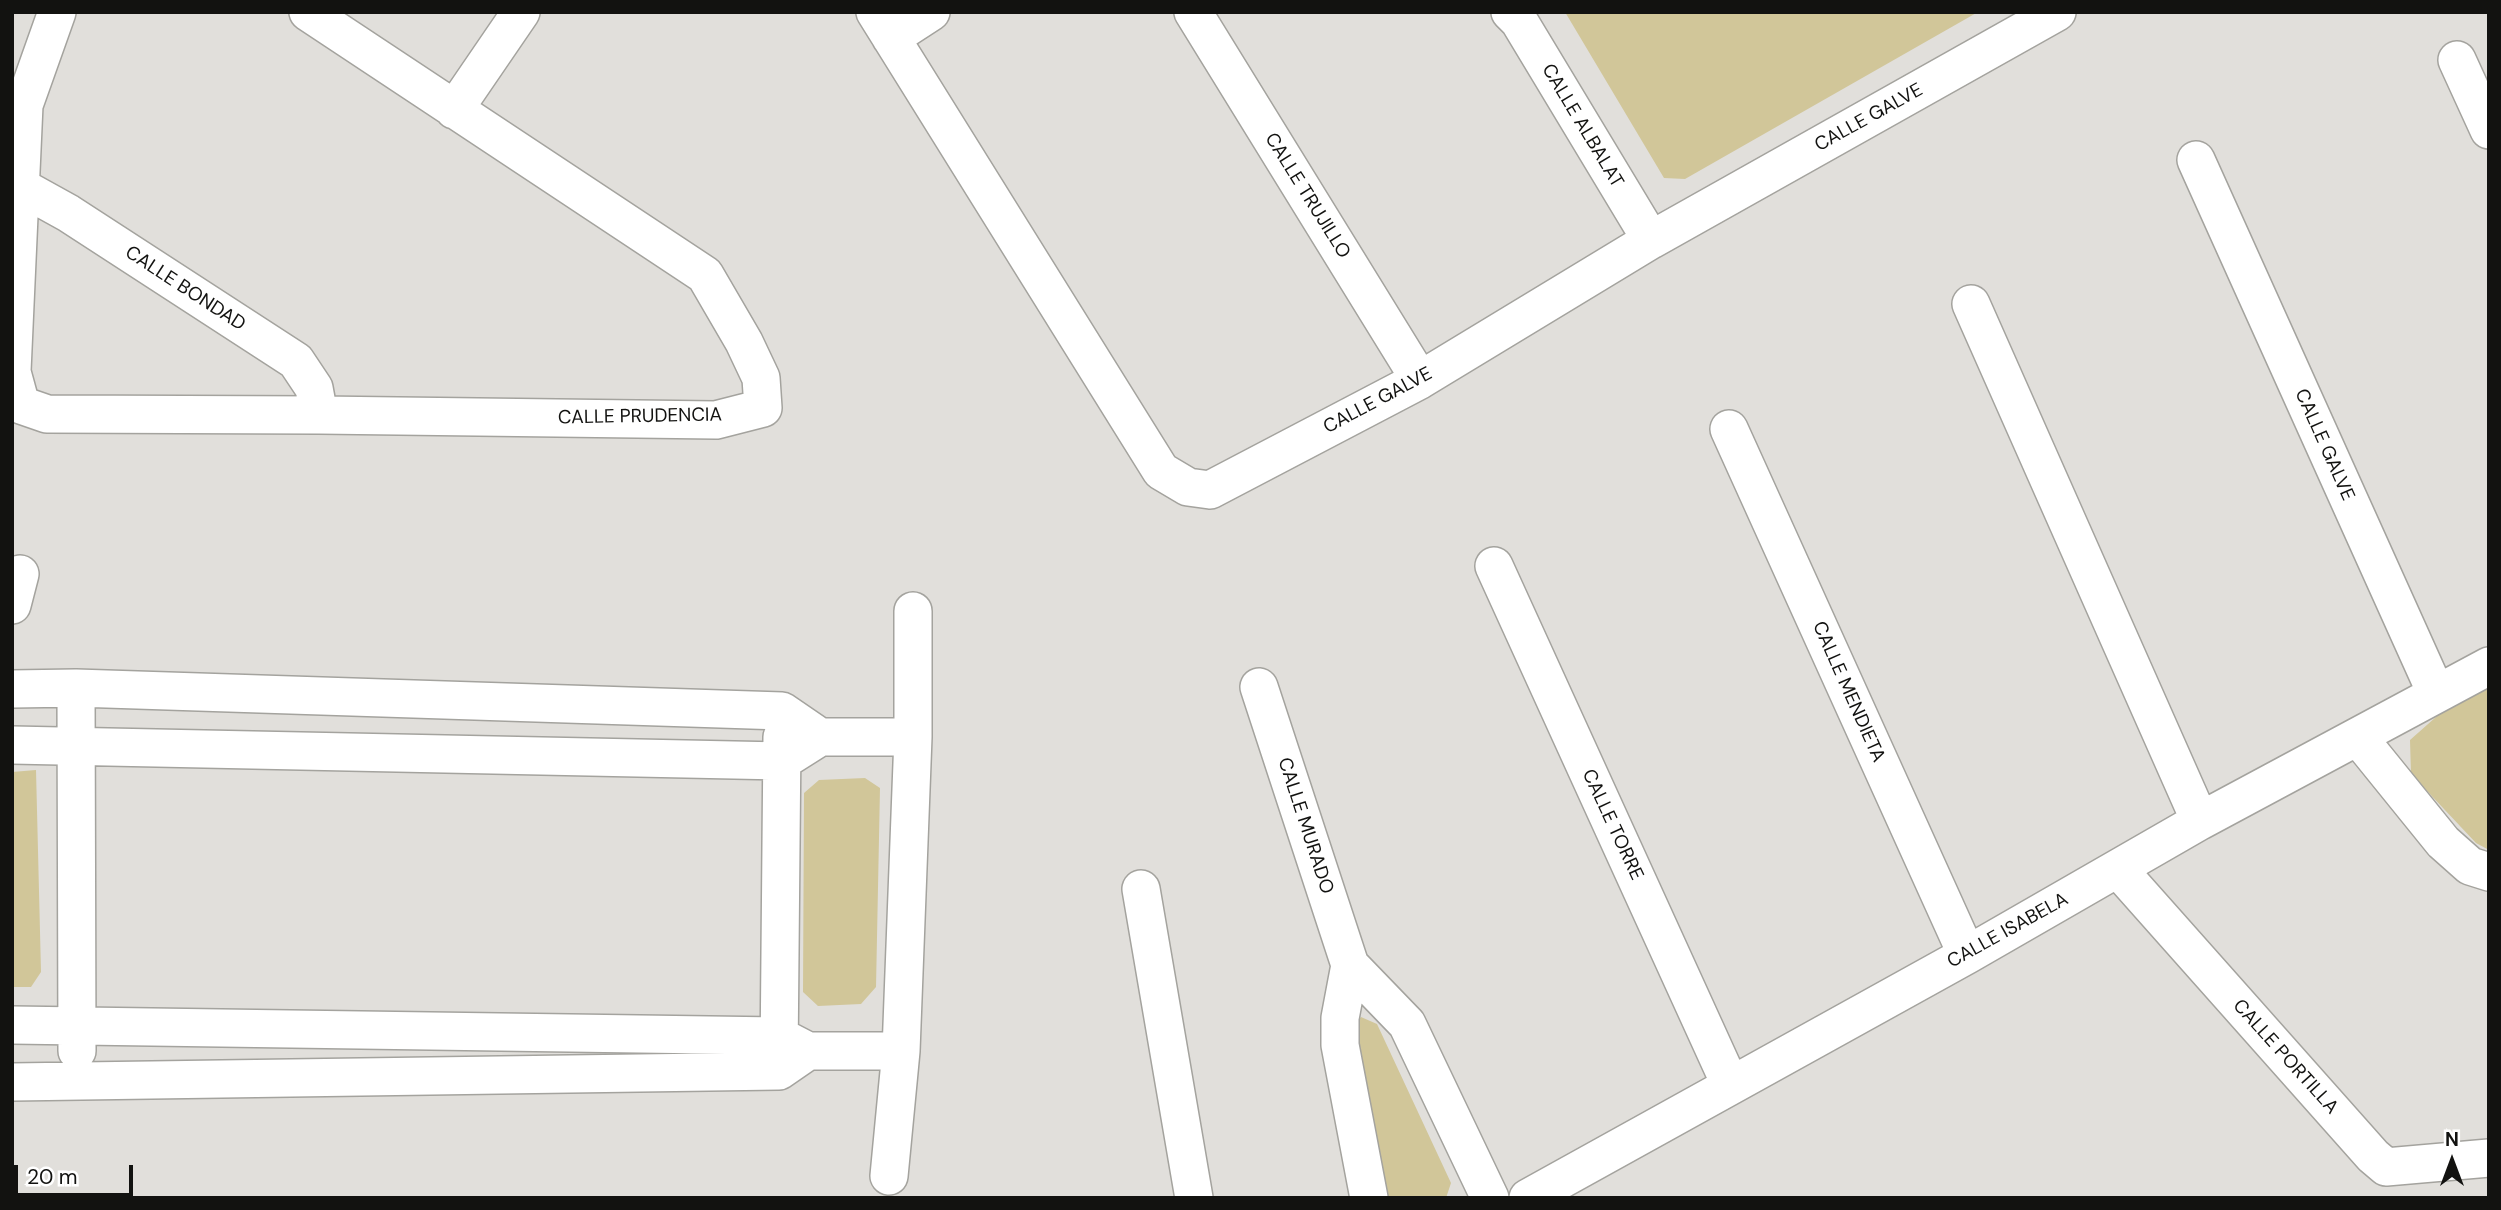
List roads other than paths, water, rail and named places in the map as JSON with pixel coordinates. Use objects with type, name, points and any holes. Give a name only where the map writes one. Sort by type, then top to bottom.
[{"type":"street","points":[[15,383],[15,274],[24,105],[57,12]]},
{"type":"street","name":"CALLE PRUDENCIA","points":[[15,383],[47,414],[716,420],[763,408],[761,378],[744,342],[705,275],[308,12]]},
{"type":"street","points":[[454,110],[522,12]]},
{"type":"street","points":[[883,25],[931,12]]},
{"type":"street","name":"CALLE TRUJILLO","points":[[1193,12],[1420,380]]},
{"type":"street","name":"CALLE ALBALAT","points":[[1510,12],[1651,240]]},
{"type":"street","name":"CALLE GALVE","points":[[883,25],[1161,471],[1188,487],[1210,490],[1420,380],[1651,240],[2057,12]]},
{"type":"street","points":[[2457,60],[2489,130]]},
{"type":"street","name":"CALLE GALVE","points":[[2196,160],[2436,693]]},
{"type":"street","name":"CALLE BONDAD","points":[[21,187],[68,213],[296,361],[314,388],[319,415]]},
{"type":"street","points":[[1971,304],[2200,821]]},
{"type":"street","name":"CALLE MENDIETA","points":[[1729,429],[1967,955]]},
{"type":"street","name":"CALLE TORRE","points":[[1494,566],[1730,1084]]},
{"type":"street","points":[[889,1176],[901,1051],[913,737],[913,611]]},
{"type":"street","name":"CALLE ISABELA","points":[[1528,1198],[1967,955],[2200,821],[2489,666]]},
{"type":"street","name":"CALLE MURADO","points":[[1259,687],[1350,965],[1407,1024],[1490,1198]]},
{"type":"street","points":[[12,689],[76,688],[782,711],[820,737]]},
{"type":"street","points":[[76,688],[77,1080]]},
{"type":"street","points":[[782,711],[789,1052]]},
{"type":"street","points":[[12,745],[782,761],[820,737],[913,737]]},
{"type":"street","points":[[2358,737],[2443,842],[2470,866],[2489,872]]},
{"type":"street","name":"CALLE PORTILLA","points":[[2118,869],[2373,1156],[2386,1167],[2489,1158]]},
{"type":"street","points":[[1141,889],[1194,1198]]},
{"type":"street","name":"CALLE MURADO","points":[[1350,965],[1340,1018],[1340,1045],[1369,1198]]},
{"type":"street","points":[[12,1025],[789,1052]]},
{"type":"street","points":[[12,1082],[789,1052],[901,1051]]}]
